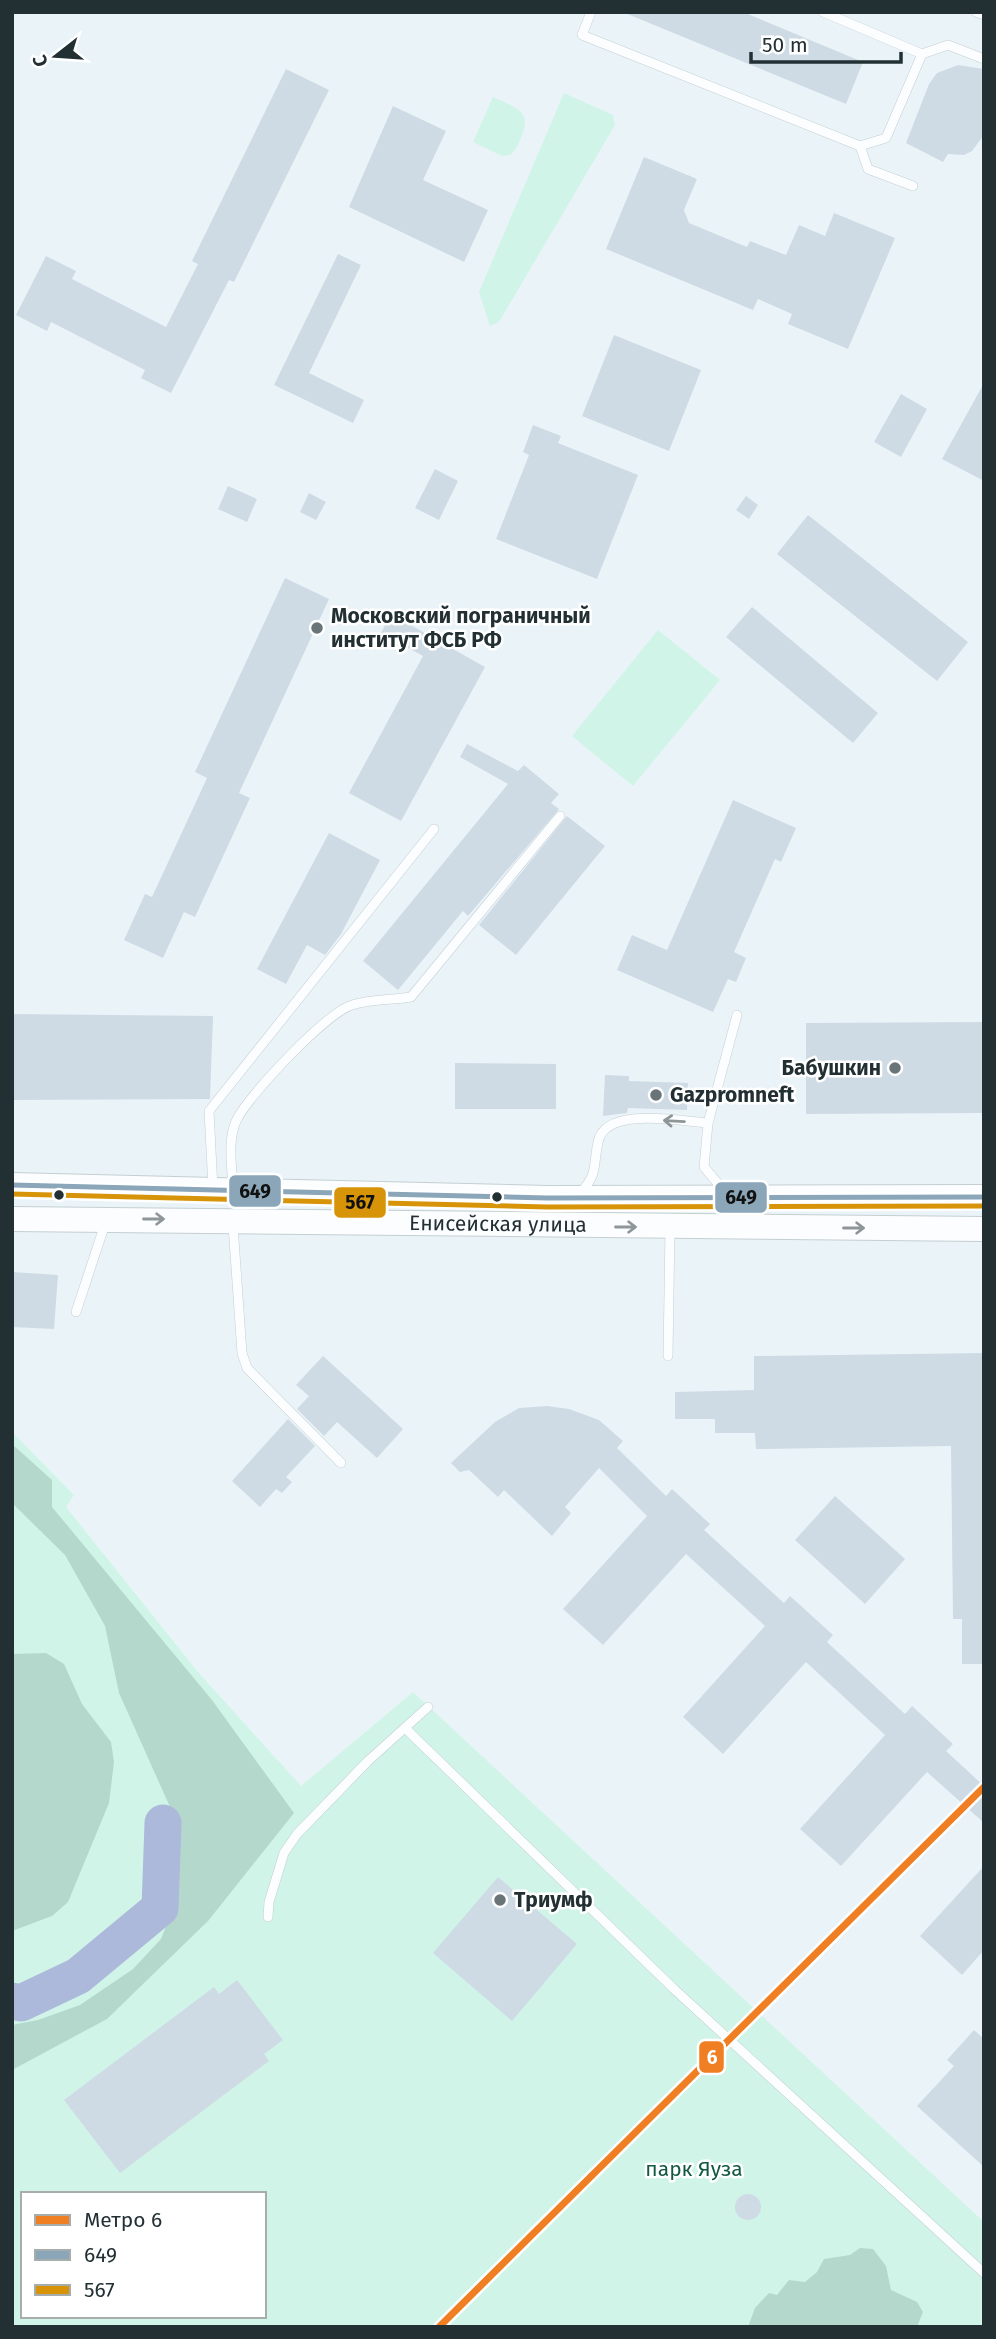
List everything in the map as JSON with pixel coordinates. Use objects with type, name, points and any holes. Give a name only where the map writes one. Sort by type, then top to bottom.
[{"type":"main road","name":"Енисейская улица","points":[[12,1185],[576,1198],[984,1197]]},
{"type":"main road","name":"Енисейская улица","points":[[12,1219],[233,1219],[670,1227],[984,1229]]},
{"type":"lane","points":[[591,12],[582,34],[860,146],[886,138],[922,54]]},
{"type":"lane","points":[[823,12],[922,54],[948,45],[984,59]]},
{"type":"lane","points":[[976,12],[984,15]]},
{"type":"lane","points":[[860,146],[868,169],[913,186]]},
{"type":"lane","points":[[223,1190],[236,1120],[247,1105],[317,1028],[350,1005],[411,997],[560,816]]},
{"type":"lane","points":[[223,1190],[209,1111],[434,829]]},
{"type":"lane","points":[[729,1198],[704,1167],[708,1123],[737,1015]]},
{"type":"lane","points":[[576,1198],[594,1179],[598,1140],[604,1128],[625,1118],[708,1123]]},
{"type":"lane","points":[[76,1312],[106,1219]]},
{"type":"lane","points":[[233,1219],[242,1353],[247,1368],[341,1462]]},
{"type":"lane","points":[[668,1356],[670,1227]]},
{"type":"lane","points":[[268,1917],[269,1902],[284,1853],[297,1833],[428,1707]]},
{"type":"lane","points":[[405,1728],[674,1989],[984,2273]]},
{"type":"green space","points":[[564,93],[613,115],[615,125],[499,322],[490,326],[479,292]]},
{"type":"green space","points":[[493,97],[519,110],[525,120],[520,140],[510,155],[502,156],[473,142]]},
{"type":"green space","points":[[658,630],[720,680],[633,786],[572,736]]},
{"type":"green space","name":"парк Яуза","points":[[12,1432],[74,1495],[66,1507],[198,1672],[301,1786],[413,1692],[984,2222],[984,2327],[12,2327]]},
{"type":"green space","points":[[12,1444],[52,1480],[52,1507],[212,1700],[294,1813],[208,1921],[107,2019],[12,2070],[12,2025],[38,2020],[80,2005],[133,1969],[161,1939],[177,1899],[170,1807],[119,1693],[105,1626],[65,1555],[12,1503]]},
{"type":"green space","points":[[46,1653],[64,1664],[82,1704],[111,1742],[114,1762],[109,1803],[68,1902],[52,1916],[12,1931],[12,1654]]},
{"type":"green space","points":[[860,2248],[873,2249],[886,2266],[891,2290],[917,2302],[923,2312],[917,2327],[748,2327],[755,2308],[769,2293],[777,2295],[789,2280],[805,2282],[817,2272],[824,2259],[850,2255]]},
{"type":"building","points":[[743,12],[863,62],[846,104],[625,13]]},
{"type":"building","points":[[958,65],[984,69],[984,135],[972,151],[964,155],[948,154],[943,162],[906,143],[929,84],[937,73]]},
{"type":"building","points":[[286,69],[329,90],[234,282],[229,280],[171,393],[141,378],[145,370],[51,322],[47,331],[16,315],[46,256],[76,271],[72,279],[166,327],[198,264],[192,261]]},
{"type":"building","points":[[393,106],[446,131],[423,180],[488,210],[464,262],[349,207]]},
{"type":"building","points":[[644,157],[697,179],[684,210],[689,223],[747,247],[750,241],[786,255],[799,225],[825,236],[834,213],[895,238],[848,349],[788,324],[792,314],[758,299],[753,310],[606,249]]},
{"type":"building","points":[[338,254],[361,265],[309,373],[364,400],[353,423],[274,385]]},
{"type":"building","points":[[614,335],[701,370],[669,451],[582,416]]},
{"type":"building","points":[[984,383],[984,481],[942,459]]},
{"type":"building","points":[[901,394],[927,409],[901,457],[874,442]]},
{"type":"building","points":[[533,425],[561,436],[558,443],[638,475],[597,579],[496,539],[529,455],[523,452]]},
{"type":"building","points":[[435,469],[458,481],[439,520],[415,508]]},
{"type":"building","points":[[228,486],[257,499],[247,522],[218,509]]},
{"type":"building","points":[[309,493],[326,502],[316,520],[300,512]]},
{"type":"building","points":[[746,496],[758,505],[749,519],[736,510]]},
{"type":"building","points":[[808,515],[968,642],[937,681],[777,554]]},
{"type":"building","points":[[285,578],[329,599],[239,793],[250,798],[195,917],[184,912],[163,958],[124,940],[145,894],[152,897],[207,778],[195,772]]},
{"type":"building","points":[[752,607],[878,713],[853,743],[726,637]]},
{"type":"building","points":[[391,614],[485,667],[401,821],[349,793],[423,656],[381,633]]},
{"type":"building","points":[[467,744],[518,771],[524,765],[559,794],[551,803],[559,809],[468,916],[463,911],[398,990],[363,961],[508,784],[460,757]]},
{"type":"building","points":[[733,800],[796,828],[781,862],[775,859],[734,952],[746,958],[736,982],[728,979],[713,1012],[617,970],[632,935],[667,950]]},
{"type":"building","points":[[567,816],[605,846],[516,955],[479,925]]},
{"type":"building","points":[[329,833],[380,860],[341,934],[325,955],[307,945],[286,984],[257,969]]},
{"type":"building","points":[[12,1014],[213,1016],[210,1099],[12,1100]]},
{"type":"building","name":"Бабушкин","points":[[984,1022],[984,1113],[806,1114],[806,1023]]},
{"type":"building","points":[[455,1063],[556,1064],[556,1109],[455,1109]]},
{"type":"building","points":[[605,1075],[629,1076],[629,1081],[688,1083],[687,1110],[628,1108],[627,1113],[603,1116]]},
{"type":"building","points":[[12,1272],[58,1275],[54,1329],[12,1327]]},
{"type":"building","points":[[984,1353],[984,1664],[962,1664],[962,1619],[953,1619],[951,1446],[756,1449],[755,1433],[715,1433],[715,1419],[675,1419],[675,1392],[754,1390],[754,1356]]},
{"type":"building","points":[[323,1356],[403,1429],[377,1458],[337,1422],[324,1436],[297,1409],[309,1396],[296,1385]]},
{"type":"building","points":[[547,1406],[569,1409],[599,1420],[623,1441],[617,1448],[666,1496],[672,1489],[710,1524],[704,1530],[784,1603],[790,1596],[833,1635],[827,1642],[905,1714],[912,1706],[953,1744],[946,1751],[984,1786],[984,1823],[927,1772],[841,1866],[800,1829],[885,1735],[806,1662],[723,1754],[683,1717],[765,1626],[686,1554],[603,1645],[563,1609],[647,1516],[599,1468],[565,1507],[571,1513],[552,1536],[504,1490],[498,1497],[469,1470],[460,1472],[451,1463],[495,1422],[519,1408]]},
{"type":"building","points":[[288,1419],[315,1446],[286,1477],[292,1482],[282,1493],[276,1489],[260,1507],[232,1481]]},
{"type":"building","points":[[835,1496],[905,1559],[865,1604],[795,1540]]},
{"type":"building","points":[[984,1866],[984,1950],[962,1975],[920,1936]]},
{"type":"building","points":[[498,1877],[577,1944],[512,2021],[433,1953]]},
{"type":"building","points":[[237,1980],[283,2040],[264,2054],[269,2061],[120,2173],[64,2100],[214,1987],[219,1994]]},
{"type":"building","points":[[974,2030],[984,2039],[984,2167],[917,2106],[954,2066],[947,2060]]},
{"type":"building","points":[[748,2194],[757,2198],[761,2207],[757,2216],[748,2220],[739,2216],[735,2207],[739,2198]]},
{"type":"waterway","points":[[12,2001],[21,2003],[78,1976],[160,1908],[163,1823]]},
{"type":"metro line","name":"6","points":[[439,2327],[984,1787]]},
{"type":"transit line","name":"649","points":[[12,1185],[547,1198],[984,1197]]},
{"type":"transit line","name":"567","points":[[12,1194],[547,1207],[984,1206]]},
{"type":"place","name":"Московский пограничный институт ФСБ РФ","points":[[317,628]]},
{"type":"place","name":"Бабушкин","points":[[895,1068]]},
{"type":"place","name":"Gazpromneft","points":[[656,1095]]},
{"type":"place","name":"Триумф","points":[[500,1900]]}]
